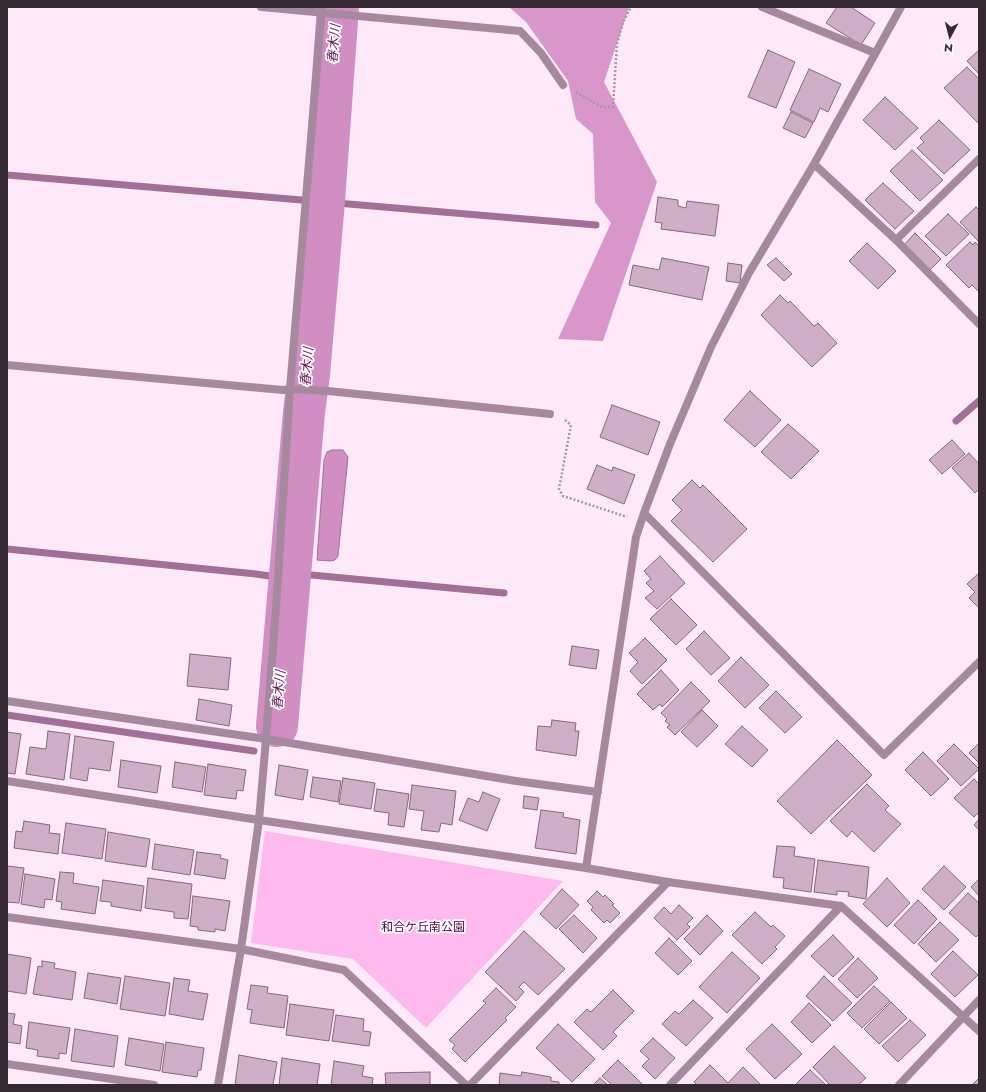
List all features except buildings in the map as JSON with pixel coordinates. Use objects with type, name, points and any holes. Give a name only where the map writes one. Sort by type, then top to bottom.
[{"type":"street","points":[[261,7],[322,10],[520,30],[541,53],[563,85]]},
{"type":"street","points":[[762,7],[875,53]]},
{"type":"street","points":[[586,868],[636,537],[642,517],[670,444],[711,347],[749,273],[814,164],[901,7]]},
{"type":"street","points":[[218,1085],[241,949],[258,820],[266,739],[290,389],[322,10]]},
{"type":"street","points":[[896,240],[979,159]]},
{"type":"street","points":[[814,164],[896,240],[979,324]]},
{"type":"street","points":[[7,365],[283,390],[290,389],[328,392],[550,414]]},
{"type":"street","points":[[642,517],[884,755],[979,662]]},
{"type":"street","points":[[7,701],[266,739],[516,781],[598,792]]},
{"type":"street","points":[[7,781],[258,820],[586,868],[668,882],[841,906],[979,1031]]},
{"type":"street","points":[[470,1085],[668,882]]},
{"type":"street","points":[[670,1085],[841,906]]},
{"type":"street","points":[[7,917],[241,949],[344,970],[466,1085]]},
{"type":"street","points":[[899,1085],[979,1000]]},
{"type":"street","points":[[7,1064],[154,1085]]},
{"type":"path","points":[[563,85],[602,107],[613,107],[617,44],[623,22],[631,7]]},
{"type":"path","points":[[550,414],[554,411],[571,425],[559,489],[563,496],[642,517]]},
{"type":"green space","name":"和合ケ丘南公園","points":[[265,831],[563,881],[426,1028],[353,959],[251,943]]},
{"type":"shaded area","points":[[509,7],[629,7],[604,82],[657,182],[603,341],[558,339],[611,223],[595,202],[593,134],[576,119],[568,81],[526,22]]},
{"type":"shaded area","points":[[332,450],[343,450],[348,457],[338,556],[335,560],[330,561],[317,560],[324,460],[327,452]]},
{"type":"waterway","name":"春木川","points":[[277,726],[324,201],[338,7]]},
{"type":"waterway","points":[[7,175],[596,225]]},
{"type":"waterway","points":[[956,421],[979,401]]},
{"type":"waterway","points":[[7,549],[256,574],[290,579]]},
{"type":"waterway","points":[[290,573],[504,593]]},
{"type":"waterway","points":[[7,715],[254,751]]}]
